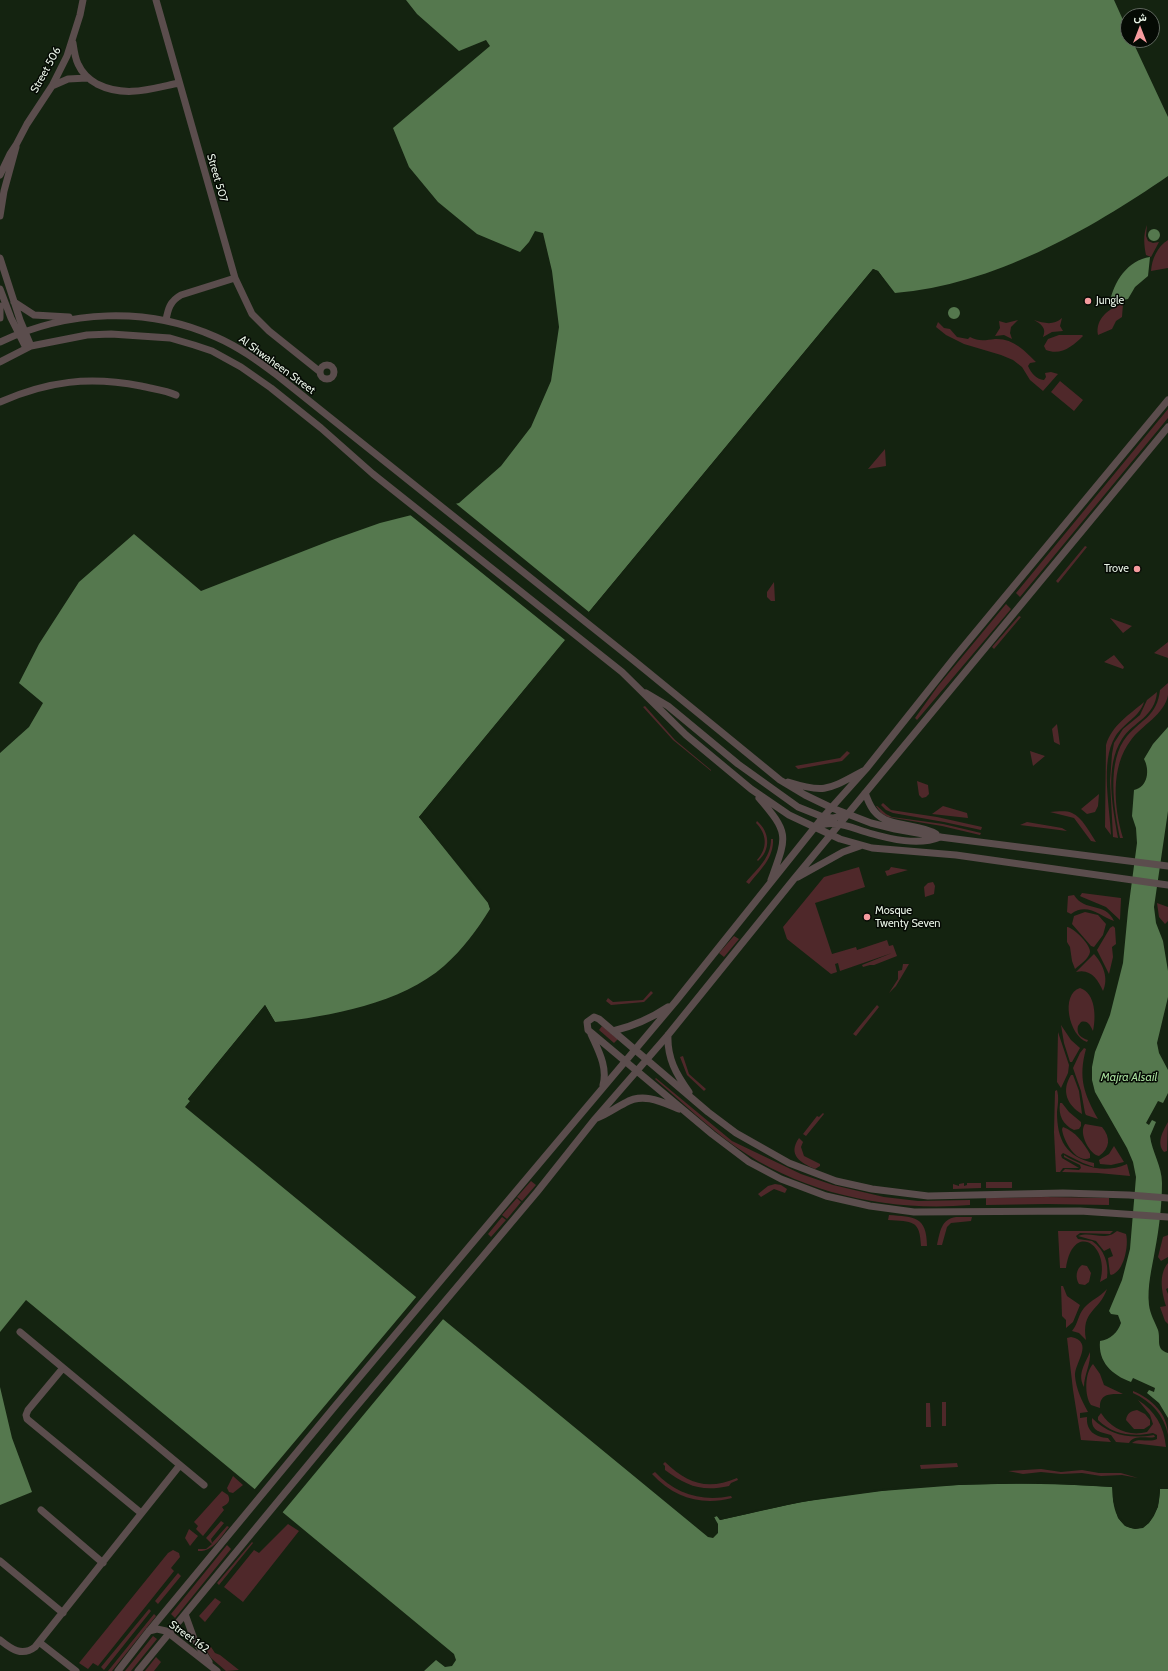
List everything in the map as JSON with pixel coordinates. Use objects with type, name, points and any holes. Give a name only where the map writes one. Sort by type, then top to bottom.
[{"type":"street","name":"Street 506","points":[[0,175],[30,119],[52,86],[63,65],[73,43],[83,0]]},
{"type":"street","name":"Street 507","points":[[156,0],[235,278],[252,314],[269,331],[319,371]]},
{"type":"street","points":[[73,43],[77,63],[87,78],[104,87],[123,92],[179,83]]},
{"type":"street","points":[[52,86],[68,79],[87,78]]},
{"type":"street","name":"Street 506","points":[[0,216],[5,185],[16,145]]},
{"type":"street","points":[[0,258],[14,301],[21,333]]},
{"type":"street","points":[[166,320],[170,304],[181,294],[235,278]]},
{"type":"street","points":[[0,289],[29,347]]},
{"type":"street","points":[[14,301],[34,315],[73,318]]},
{"type":"street","points":[[0,306],[0,318]]},
{"type":"street","name":"Al Shwaheen Street","points":[[0,342],[42,326],[73,318],[119,315],[166,320],[216,337],[255,359],[632,659],[780,780]]},
{"type":"street","name":"Al Shwaheen Street","points":[[0,362],[29,347],[87,335],[111,334],[170,338],[212,351],[241,367],[271,388],[373,474],[622,672],[641,690]]},
{"type":"street","points":[[0,402],[19,393],[43,386],[89,380],[131,384],[167,391],[176,395]]},
{"type":"street","points":[[118,1671],[149,1631],[432,1291],[602,1087],[676,1001],[823,817],[866,769],[955,657],[1168,400]]},
{"type":"street","points":[[138,1671],[444,1301],[537,1192],[595,1119],[668,1035],[794,879],[1168,427]]},
{"type":"street","points":[[641,690],[668,706],[738,764],[790,802],[806,811],[823,817],[833,818],[848,814]]},
{"type":"street","points":[[641,690],[686,735],[751,789],[776,807],[831,835],[863,846],[882,850],[956,855],[1168,885]]},
{"type":"street","points":[[780,780],[811,789],[826,788],[866,769]]},
{"type":"street","points":[[780,780],[805,795],[832,808],[883,826],[940,837],[1168,866]]},
{"type":"street","points":[[751,789],[775,817],[782,829],[782,850],[768,886]]},
{"type":"street","points":[[865,793],[872,808],[880,817],[890,821],[929,830],[940,837]]},
{"type":"street","points":[[815,827],[825,823],[840,824],[870,834],[901,840],[929,841],[940,837]]},
{"type":"street","points":[[794,879],[843,852],[863,846]]},
{"type":"street","points":[[613,1030],[648,1020],[676,1001]]},
{"type":"street","points":[[1166,1216],[1080,1210],[932,1212],[899,1210],[855,1203],[812,1191],[770,1174],[750,1162],[724,1143],[590,1032],[586,1028],[586,1022],[594,1017],[599,1019],[694,1100],[736,1133],[778,1158],[818,1175],[854,1185],[890,1192],[928,1196],[1030,1193],[1116,1194],[1167,1198]]},
{"type":"street","points":[[590,1032],[604,1067],[605,1077],[602,1087]]},
{"type":"street","points":[[668,1035],[668,1051],[673,1066],[694,1100]]},
{"type":"street","points":[[595,1119],[625,1102],[640,1098],[657,1100],[688,1113]]},
{"type":"street","points":[[20,1332],[204,1485]]},
{"type":"street","points":[[63,1368],[28,1410],[26,1414],[27,1419],[142,1514]]},
{"type":"street","points":[[0,1640],[12,1649],[20,1652],[32,1649],[63,1613],[180,1465]]},
{"type":"street","points":[[41,1510],[103,1563]]},
{"type":"street","points":[[0,1561],[63,1613]]},
{"type":"street","name":"Street 162","points":[[185,1614],[194,1639],[216,1670]]},
{"type":"street","name":"Street 162","points":[[149,1631],[162,1630],[169,1634],[216,1670]]},
{"type":"street","points":[[39,1642],[66,1668],[76,1671]]},
{"type":"shaded area","points":[[1147,225],[1146,236],[1148,241],[1153,243],[1159,242],[1151,257],[1146,255],[1145,248],[1144,236]]},
{"type":"shaded area","points":[[1168,240],[1168,268],[1151,271],[1156,254],[1161,246]]},
{"type":"shaded area","points":[[1123,304],[1122,317],[1116,321],[1112,329],[1098,335],[1099,324],[1104,315],[1113,308]]},
{"type":"shaded area","points":[[1062,318],[1060,326],[1063,331],[1052,332],[1043,337],[1044,329],[1034,320],[1052,323],[1059,321]]},
{"type":"shaded area","points":[[1018,320],[1011,327],[1010,333],[1012,339],[1004,335],[995,336],[1000,328],[999,321],[1006,323]]},
{"type":"shaded area","points":[[938,322],[944,328],[950,329],[957,337],[968,339],[970,337],[976,340],[1001,339],[1013,343],[1036,362],[1030,363],[1028,366],[1036,377],[1044,380],[1046,377],[1045,373],[1051,372],[1058,374],[1043,391],[1030,380],[1022,367],[1013,360],[964,344],[946,335],[936,327]]},
{"type":"shaded area","points":[[1059,335],[1083,336],[1062,351],[1051,352],[1046,350],[1044,346],[1048,339]]},
{"type":"shaded area","points":[[1060,381],[1083,400],[1074,411],[1051,392]]},
{"type":"shaded area","points":[[1168,409],[1168,418],[1020,597],[1016,593]]},
{"type":"shaded area","points":[[885,449],[886,466],[868,469]]},
{"type":"shaded area","points":[[1085,546],[1087,547],[1058,583],[1056,581]]},
{"type":"shaded area","points":[[774,582],[775,601],[771,601],[767,597],[767,592]]},
{"type":"shaded area","points":[[1006,604],[1011,609],[917,720],[915,718],[938,686]]},
{"type":"shaded area","points":[[1019,616],[1021,617],[994,649],[992,647]]},
{"type":"shaded area","points":[[1110,618],[1132,626],[1123,633]]},
{"type":"shaded area","points":[[1168,642],[1168,658],[1154,653]]},
{"type":"shaded area","points":[[1114,655],[1124,667],[1123,669],[1104,662]]},
{"type":"shaded area","points":[[1168,683],[1168,695],[1166,702],[1158,714],[1131,740],[1124,751],[1120,762],[1117,775],[1116,801],[1123,838],[1120,838],[1113,786],[1116,758],[1120,746],[1127,736],[1156,706],[1160,690]]},
{"type":"shaded area","points":[[1157,692],[1152,707],[1148,713],[1127,733],[1116,750],[1113,762],[1111,788],[1118,838],[1113,837],[1110,781],[1114,743],[1123,729],[1140,715],[1147,700]]},
{"type":"shaded area","points":[[1144,702],[1142,708],[1118,732],[1110,747],[1107,785],[1111,835],[1105,827],[1106,745],[1112,732],[1117,726]]},
{"type":"shaded area","points":[[645,706],[675,740],[711,771],[673,740],[643,707]]},
{"type":"shaded area","points":[[1057,724],[1060,745],[1054,742],[1052,729]]},
{"type":"shaded area","points":[[847,751],[850,753],[842,761],[798,769],[795,766],[840,758]]},
{"type":"shaded area","points":[[1030,751],[1045,756],[1033,766]]},
{"type":"shaded area","points":[[917,781],[928,785],[929,794],[926,797],[922,798],[919,795]]},
{"type":"shaded area","points":[[1099,794],[1098,806],[1095,812],[1087,814],[1081,809]]},
{"type":"shaded area","points":[[883,803],[891,810],[937,817],[982,827],[981,830],[893,813],[886,810],[881,805]]},
{"type":"shaded area","points":[[876,806],[892,817],[943,824],[981,833],[980,835],[942,826],[888,817],[881,813]]},
{"type":"shaded area","points":[[943,806],[967,813],[968,818],[932,814]]},
{"type":"shaded area","points":[[1061,811],[1076,815],[1086,826],[1096,842],[1091,841],[1074,818],[1050,812]]},
{"type":"shaded area","points":[[757,821],[764,830],[767,841],[765,852],[758,861],[757,860],[763,851],[765,841],[760,827],[756,823]]},
{"type":"shaded area","points":[[1027,822],[1062,828],[1067,831],[1020,825]]},
{"type":"shaded area","points":[[771,839],[773,839],[773,846],[769,858],[749,884],[746,882],[759,868],[769,852]]},
{"type":"shaded area","points":[[859,867],[865,887],[815,903],[832,954],[856,947],[857,950],[887,940],[889,946],[893,945],[897,956],[874,965],[863,967],[862,965],[892,953],[840,971],[838,963],[835,964],[837,972],[831,974],[787,939],[783,927],[824,877]]},
{"type":"shaded area","points":[[891,867],[908,870],[887,876],[885,871],[889,870]]},
{"type":"shaded area","points":[[933,882],[935,886],[934,894],[925,897],[924,887],[928,883]]},
{"type":"shaded area","points":[[1082,893],[1121,898],[1120,920],[1106,907],[1080,896]]},
{"type":"shaded area","points":[[1074,895],[1084,904],[1106,911],[1114,921],[1088,910],[1082,909],[1071,914],[1067,912],[1068,896]]},
{"type":"shaded area","points":[[1157,903],[1168,907],[1168,921],[1165,924],[1159,917]]},
{"type":"shaded area","points":[[1085,912],[1098,915],[1106,924],[1103,935],[1094,947],[1091,946],[1072,924],[1074,916]]},
{"type":"shaded area","points":[[1113,926],[1115,928],[1116,944],[1112,947],[1113,957],[1109,974],[1097,950],[1110,928]]},
{"type":"shaded area","points":[[1067,927],[1074,930],[1082,937],[1090,949],[1088,957],[1075,969],[1070,947],[1067,942]]},
{"type":"shaded area","points":[[734,936],[739,939],[724,957],[719,953]]},
{"type":"shaded area","points":[[1094,954],[1104,971],[1105,986],[1103,991],[1099,982],[1089,973],[1081,971],[1076,972]]},
{"type":"shaded area","points":[[903,964],[909,964],[896,986],[889,993],[898,979],[898,971],[902,970]]},
{"type":"shaded area","points":[[1080,988],[1089,995],[1094,1006],[1093,1031],[1087,1022],[1081,1022],[1078,1026],[1078,1033],[1081,1037],[1088,1040],[1087,1042],[1081,1038],[1076,1032],[1069,1015],[1070,998],[1074,992]]},
{"type":"shaded area","points":[[651,991],[653,993],[644,1002],[611,1005],[606,1001],[608,998],[613,1002],[643,1000]]},
{"type":"shaded area","points":[[877,1005],[879,1007],[856,1036],[853,1034]]},
{"type":"shaded area","points":[[1061,1025],[1071,1040],[1080,1048],[1072,1062],[1070,1062],[1064,1043]]},
{"type":"shaded area","points":[[602,1026],[618,1039],[614,1043],[599,1030]]},
{"type":"shaded area","points":[[1058,1032],[1069,1065],[1068,1073],[1061,1088],[1057,1082]]},
{"type":"shaded area","points":[[1084,1048],[1086,1049],[1083,1069],[1084,1086],[1089,1102],[1098,1119],[1086,1115],[1085,1113],[1081,1091],[1073,1068]]},
{"type":"shaded area","points":[[683,1056],[689,1074],[706,1089],[704,1091],[687,1075],[680,1057]]},
{"type":"shaded area","points":[[1071,1075],[1073,1075],[1079,1091],[1082,1114],[1069,1102],[1067,1097],[1066,1087]]},
{"type":"shaded area","points":[[656,1078],[732,1141],[801,1174],[833,1185],[884,1197],[918,1201],[970,1200],[970,1205],[909,1206],[878,1202],[818,1188],[790,1177],[762,1163],[726,1140],[655,1079]]},
{"type":"shaded area","points":[[1057,1090],[1057,1122],[1061,1139],[1070,1152],[1084,1160],[1094,1163],[1094,1167],[1063,1153],[1061,1155],[1062,1158],[1079,1168],[1063,1168],[1060,1172],[1056,1172],[1054,1132],[1055,1091]]},
{"type":"shaded area","points":[[1060,1103],[1062,1103],[1069,1112],[1081,1122],[1079,1129],[1074,1130],[1064,1122],[1060,1112]]},
{"type":"shaded area","points":[[823,1113],[824,1114],[806,1136],[803,1134],[817,1116],[819,1117]]},
{"type":"shaded area","points":[[1168,1122],[1167,1151],[1164,1152],[1160,1141],[1162,1133]]},
{"type":"shaded area","points":[[1085,1124],[1102,1127],[1107,1135],[1107,1146],[1103,1153],[1099,1156],[1092,1152],[1086,1143],[1083,1133]]},
{"type":"shaded area","points":[[1063,1127],[1079,1138],[1090,1154],[1090,1158],[1080,1158],[1071,1150],[1063,1134]]},
{"type":"shaded area","points":[[799,1138],[803,1142],[801,1147],[804,1156],[820,1164],[820,1166],[815,1169],[797,1158],[794,1149]]},
{"type":"shaded area","points":[[1114,1146],[1124,1162],[1111,1165],[1100,1164],[1099,1160],[1109,1154]]},
{"type":"shaded area","points":[[1064,1155],[1079,1163],[1094,1168],[1102,1169],[1119,1167],[1127,1164],[1130,1176],[1062,1172],[1065,1169],[1079,1170],[1081,1168],[1080,1165],[1064,1157]]},
{"type":"shaded area","points":[[531,1181],[536,1185],[522,1201],[517,1197]]},
{"type":"shaded area","points":[[986,1182],[1012,1182],[1012,1188],[986,1188]]},
{"type":"shaded area","points":[[964,1183],[964,1186],[967,1185],[967,1183],[981,1183],[981,1188],[953,1189],[953,1184],[959,1186],[959,1184]]},
{"type":"shaded area","points":[[775,1184],[781,1185],[787,1189],[785,1193],[774,1189],[761,1197],[758,1194],[768,1186]]},
{"type":"shaded area","points":[[517,1198],[521,1202],[507,1219],[502,1215]]},
{"type":"shaded area","points":[[986,1198],[1109,1198],[1109,1205],[986,1205]]},
{"type":"shaded area","points":[[889,1215],[905,1216],[917,1220],[922,1224],[925,1229],[927,1246],[921,1246],[919,1231],[916,1226],[909,1222],[888,1220]]},
{"type":"shaded area","points":[[502,1217],[506,1220],[491,1237],[488,1234]]},
{"type":"shaded area","points":[[972,1217],[971,1221],[951,1223],[947,1227],[942,1245],[937,1245],[940,1231],[944,1223],[951,1218]]},
{"type":"shaded area","points":[[1058,1231],[1113,1231],[1110,1234],[1080,1233],[1076,1236],[1078,1239],[1092,1241],[1103,1252],[1107,1267],[1107,1278],[1100,1282],[1102,1269],[1100,1257],[1096,1249],[1090,1243],[1083,1242],[1076,1245],[1070,1253],[1066,1268],[1060,1268]]},
{"type":"shaded area","points":[[1117,1231],[1126,1234],[1127,1245],[1122,1264],[1116,1273],[1111,1275],[1108,1258],[1113,1256],[1110,1248],[1104,1251],[1096,1241],[1078,1236],[1108,1236]]},
{"type":"shaded area","points":[[1168,1235],[1168,1257],[1161,1261],[1158,1257],[1163,1237]]},
{"type":"shaded area","points":[[1168,1263],[1168,1288],[1166,1289],[1168,1294],[1168,1324],[1165,1321],[1160,1307],[1166,1306],[1162,1290],[1162,1278]]},
{"type":"shaded area","points":[[1082,1265],[1087,1266],[1091,1273],[1089,1282],[1085,1285],[1079,1284],[1077,1279],[1077,1271]]},
{"type":"shaded area","points":[[1061,1286],[1063,1286],[1067,1296],[1080,1305],[1073,1322],[1066,1328],[1066,1320],[1062,1316]]},
{"type":"shaded area","points":[[1107,1289],[1104,1297],[1088,1317],[1085,1330],[1086,1340],[1079,1333],[1072,1331],[1084,1308]]},
{"type":"shaded area","points":[[1071,1337],[1082,1343],[1083,1348],[1075,1376],[1078,1390],[1088,1412],[1080,1413],[1080,1418],[1087,1417],[1090,1430],[1095,1435],[1108,1438],[1111,1442],[1081,1440],[1067,1338]]},
{"type":"shaded area","points":[[1090,1352],[1084,1387],[1081,1378],[1084,1365]]},
{"type":"shaded area","points":[[1093,1364],[1100,1374],[1104,1385],[1123,1394],[1107,1395],[1102,1399],[1100,1408],[1091,1405],[1086,1390],[1088,1372]]},
{"type":"shaded area","points":[[1133,1391],[1146,1398],[1158,1408],[1165,1420],[1168,1435],[1160,1415],[1146,1400],[1133,1393]]},
{"type":"shaded area","points":[[1138,1400],[1154,1414],[1158,1420],[1163,1432],[1166,1447],[1132,1443],[1137,1440],[1154,1440],[1157,1439],[1157,1435],[1153,1433],[1138,1435],[1124,1434],[1110,1429],[1098,1420],[1101,1413],[1105,1419],[1121,1430],[1134,1433],[1147,1432],[1153,1424],[1150,1415]]},
{"type":"shaded area","points":[[942,1402],[946,1402],[946,1426],[942,1426]]},
{"type":"shaded area","points":[[926,1403],[930,1403],[931,1427],[926,1427]]},
{"type":"shaded area","points":[[1137,1410],[1145,1414],[1150,1420],[1150,1425],[1144,1429],[1134,1429],[1126,1420],[1130,1413]]},
{"type":"shaded area","points":[[1092,1418],[1106,1429],[1121,1435],[1137,1437],[1154,1435],[1155,1437],[1137,1438],[1131,1440],[1129,1443],[1116,1442],[1111,1435],[1095,1429],[1092,1423]]},
{"type":"shaded area","points":[[665,1462],[681,1475],[698,1483],[716,1484],[737,1478],[738,1480],[731,1483],[729,1486],[719,1488],[702,1488],[688,1484],[665,1470],[665,1466],[663,1464]]},
{"type":"shaded area","points":[[957,1463],[958,1467],[921,1469],[920,1465]]},
{"type":"shaded area","points":[[1041,1469],[1061,1472],[1082,1470],[1099,1473],[1121,1473],[1138,1478],[1122,1475],[1101,1476],[1082,1473],[1061,1474],[1041,1472],[1023,1474],[1008,1471]]},
{"type":"shaded area","points":[[655,1472],[663,1480],[680,1491],[699,1497],[720,1498],[731,1496],[732,1498],[710,1501],[689,1498],[670,1489],[652,1474]]},
{"type":"shaded area","points":[[233,1476],[243,1485],[233,1493],[229,1492],[227,1488]]},
{"type":"shaded area","points":[[222,1491],[228,1495],[229,1501],[222,1507],[224,1510],[203,1536],[196,1529],[198,1526],[194,1522]]},
{"type":"shaded area","points":[[221,1521],[224,1523],[211,1539],[212,1543],[227,1526],[229,1527],[216,1544],[203,1551],[198,1551],[198,1549],[206,1549],[212,1544],[206,1538]]},
{"type":"shaded area","points":[[288,1524],[299,1531],[243,1602],[224,1587],[254,1550],[259,1553]]},
{"type":"shaded area","points":[[189,1529],[198,1536],[190,1546],[185,1538]]},
{"type":"shaded area","points":[[252,1542],[253,1543],[219,1585],[217,1583]]},
{"type":"shaded area","points":[[227,1545],[231,1549],[175,1618],[171,1614]]},
{"type":"shaded area","points":[[173,1550],[179,1553],[180,1557],[171,1568],[174,1571],[98,1666],[93,1663],[88,1669],[79,1663],[168,1553]]},
{"type":"shaded area","points":[[178,1573],[181,1576],[158,1604],[155,1601]]},
{"type":"shaded area","points":[[215,1598],[221,1602],[205,1622],[199,1616]]},
{"type":"shaded area","points":[[149,1609],[151,1611],[104,1670],[101,1667]]},
{"type":"shaded area","points":[[154,1614],[156,1616],[112,1671],[108,1671]]},
{"type":"shaded area","points":[[153,1636],[157,1639],[131,1671],[125,1671]]},
{"type":"shaded area","points":[[211,1647],[215,1653],[220,1655],[239,1670],[226,1671],[211,1658],[205,1648]]},
{"type":"shaded area","points":[[156,1657],[161,1662],[154,1671],[145,1671]]},
{"type":"water","points":[[406,0],[1114,0],[1120,13],[1120,48],[1136,48],[1168,117],[1168,176],[1072,235],[1003,267],[968,279],[932,288],[895,293],[878,271],[873,269],[419,817],[488,903],[490,909],[469,939],[451,960],[427,979],[386,999],[341,1012],[275,1022],[265,1005],[188,1099],[190,1101],[185,1107],[708,1537],[713,1538],[718,1533],[718,1524],[714,1517],[717,1516],[720,1520],[800,1502],[898,1489],[934,1486],[1005,1484],[1113,1487],[1114,1505],[1119,1518],[1126,1526],[1135,1529],[1144,1526],[1152,1519],[1158,1506],[1160,1488],[1168,1489],[1168,1671],[424,1671],[436,1660],[445,1667],[452,1666],[456,1660],[454,1654],[26,1300],[0,1332],[0,753],[29,727],[43,703],[19,683],[39,644],[79,582],[134,534],[201,591],[380,523],[459,503],[501,466],[531,427],[551,381],[559,327],[552,271],[543,233],[535,231],[529,242],[520,252],[477,234],[438,202],[409,167],[393,128],[490,46],[486,40],[459,51],[417,14]]},
{"type":"water","points":[[1156,229],[1159,230],[1159,240],[1152,241],[1149,240],[1148,233],[1149,230]]},
{"type":"water","points":[[1150,257],[1148,276],[1135,287],[1128,299],[1110,303],[1114,287],[1128,267],[1135,262]]},
{"type":"water","points":[[952,307],[956,307],[960,313],[956,319],[952,319],[948,315],[948,311]]},
{"type":"water","name":"Majra Alsail","points":[[1168,727],[1168,811],[1154,907],[1156,923],[1163,941],[1168,971],[1168,997],[1157,1043],[1159,1053],[1168,1070],[1168,1093],[1163,1103],[1158,1101],[1146,1123],[1149,1125],[1152,1120],[1156,1122],[1150,1136],[1162,1177],[1160,1217],[1150,1277],[1149,1305],[1150,1312],[1158,1330],[1160,1347],[1168,1353],[1168,1418],[1159,1403],[1147,1393],[1149,1390],[1154,1392],[1155,1388],[1133,1378],[1131,1382],[1118,1376],[1108,1367],[1101,1355],[1100,1341],[1113,1335],[1121,1323],[1118,1315],[1111,1314],[1109,1311],[1122,1280],[1130,1249],[1136,1177],[1133,1162],[1127,1148],[1095,1092],[1092,1080],[1092,1067],[1095,1052],[1110,1015],[1123,963],[1137,843],[1136,828],[1132,816],[1134,790],[1139,788],[1145,782],[1147,768],[1144,759],[1153,744]]},
{"type":"water","points":[[0,1387],[12,1438],[32,1492],[0,1505]]},
{"type":"pier","points":[[873,269],[878,271],[895,295],[877,273],[873,272],[422,817],[488,898],[492,909],[491,911],[487,899],[419,817],[565,640],[409,514],[454,502],[589,612]]},
{"type":"pier","points":[[265,1005],[276,1024],[273,1023],[265,1009],[190,1101],[188,1099]]},
{"type":"pier","points":[[417,1296],[444,1318],[282,1513],[254,1490]]},
{"type":"pier","points":[[997,1481],[1036,1481],[1113,1485],[1116,1505],[1120,1517],[1126,1524],[1135,1527],[1145,1524],[1151,1517],[1156,1506],[1159,1487],[1168,1487],[1168,1489],[1160,1489],[1158,1507],[1149,1523],[1143,1528],[1135,1529],[1125,1526],[1118,1518],[1113,1500],[1112,1487],[1036,1483],[959,1485],[882,1491],[801,1502],[720,1520],[717,1516],[714,1517],[715,1519],[712,1517],[713,1515],[718,1514],[721,1518],[773,1506],[854,1492],[920,1485]]},
{"type":"place","name":"Jungle","points":[[1088,301]]},
{"type":"place","name":"Trove","points":[[1137,569]]},
{"type":"place","name":"Mosque Twenty Seven","points":[[867,917]]}]
